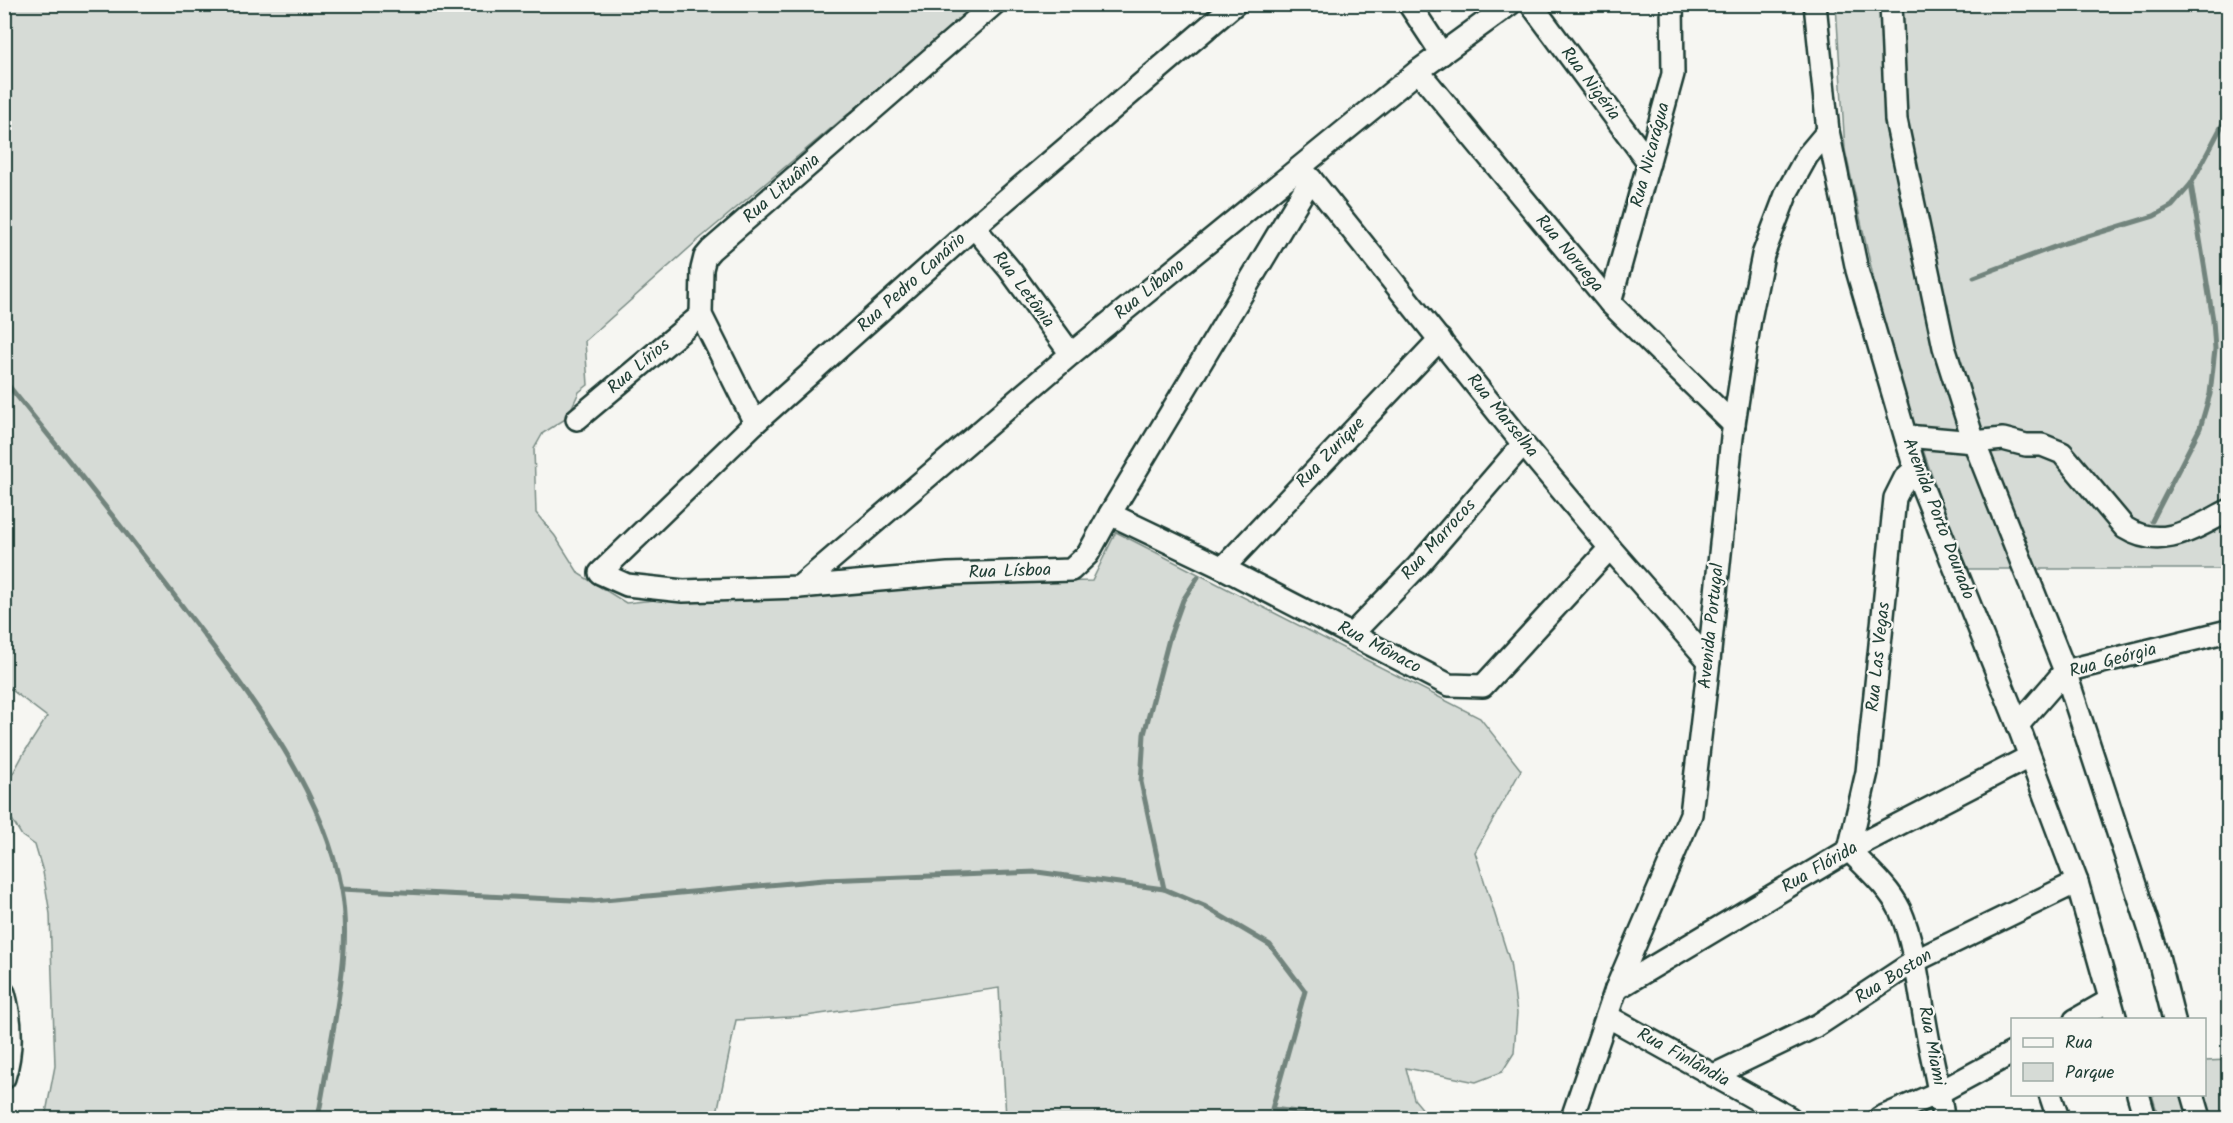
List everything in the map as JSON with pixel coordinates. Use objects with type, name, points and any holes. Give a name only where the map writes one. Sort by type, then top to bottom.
[{"type":"street","name":"Rua Lituânia","points":[[755,423],[701,315],[702,269],[705,257],[994,4]]},
{"type":"street","name":"Rua Pedro Canário","points":[[600,573],[755,423],[974,227],[1235,4]]},
{"type":"street","points":[[1409,4],[1442,54]]},
{"type":"street","name":"Rua Líbano","points":[[799,587],[1071,354],[1305,173],[1418,71],[1510,4]]},
{"type":"street","name":"Rua Nigéria","points":[[1531,4],[1649,163]]},
{"type":"street","name":"Rua Nicarágua","points":[[1610,303],[1673,74],[1672,4]]},
{"type":"street","name":"Avenida Porto Dourado","points":[[1815,4],[1828,131],[1857,270],[1915,469],[2018,725],[2077,882],[2113,1010]]},
{"type":"street","points":[[1891,4],[1896,120],[1944,347],[1974,442],[2065,671],[2157,952],[2174,1018]]},
{"type":"street","name":"Rua Noruega","points":[[1418,71],[1610,303],[1734,425]]},
{"type":"street","name":"Avenida Portugal","points":[[1572,1119],[1616,989],[1691,814],[1734,425],[1750,319],[1763,255],[1787,192],[1808,156],[1828,131]]},
{"type":"street","name":"Rua Marselha","points":[[1305,173],[1523,444],[1709,661]]},
{"type":"street","name":"Rua Lísboa","points":[[600,573],[627,585],[683,591],[799,587],[948,574],[1071,570],[1088,554],[1305,173]]},
{"type":"street","name":"Rua Letônia","points":[[974,227],[1010,270],[1071,354]]},
{"type":"street","name":"Rua Lírios","points":[[577,419],[701,315]]},
{"type":"street","name":"Rua Zurique","points":[[1223,568],[1440,339]]},
{"type":"street","points":[[1906,436],[1974,442],[2003,440],[2026,445],[2042,445],[2062,453],[2125,528],[2139,536],[2155,538],[2181,534],[2229,511]]},
{"type":"street","name":"Rua Marrocos","points":[[1352,634],[1417,567],[1523,444]]},
{"type":"street","name":"Rua Las Vegas","points":[[1849,850],[1867,772],[1895,498],[1905,478],[1915,469]]},
{"type":"street","name":"Rua Mônaco","points":[[1110,514],[1223,568],[1449,685],[1483,686],[1611,548]]},
{"type":"street","name":"Rua Geórgia","points":[[2018,725],[2065,671],[2229,631]]},
{"type":"street","name":"Rua Flórida","points":[[1616,989],[1849,850],[2029,757]]},
{"type":"street","name":"Rua Miami","points":[[1849,850],[1887,891],[1900,910],[1915,961],[1943,1119]]},
{"type":"street","name":"Rua Boston","points":[[1714,1075],[1818,1025],[1915,961],[2077,882]]},
{"type":"street","points":[[4,993],[12,1035],[10,1059],[4,1078]]},
{"type":"street","points":[[2082,1018],[2113,1010]]},
{"type":"street","name":"Rua Finlândia","points":[[1607,1016],[1790,1119]]},
{"type":"street","points":[[1880,1119],[1940,1092],[2011,1054]]},
{"type":"street","points":[[2050,1096],[2058,1119]]},
{"type":"street","points":[[2138,1096],[2145,1119]]},
{"type":"street","points":[[2193,1096],[2200,1119]]},
{"type":"green space","points":[[4,5],[978,5],[697,241],[585,341],[588,385],[579,392],[567,418],[543,433],[534,449],[536,513],[555,536],[579,574],[626,603],[772,588],[1092,581],[1116,532],[1480,718],[1521,770],[1475,852],[1510,962],[1517,1013],[1514,1053],[1502,1072],[1476,1082],[1406,1068],[1414,1099],[1430,1118],[1006,1118],[999,988],[806,1016],[736,1020],[716,1118],[45,1118],[55,1066],[50,914],[43,872],[35,845],[22,836],[8,813],[6,786],[47,717],[9,688],[5,688]]},
{"type":"green space","points":[[1836,5],[2228,5],[2228,569],[1964,569],[1891,357],[1845,150]]},
{"type":"green space","points":[[2228,1060],[2228,1118],[2159,1118],[2152,1096],[2206,1096],[2206,1061]]},
{"type":"waterway","points":[[1974,277],[2065,243],[2154,216],[2172,206],[2191,184],[2228,114]]},
{"type":"waterway","points":[[2152,521],[2200,428],[2210,394],[2215,349],[2213,320],[2191,184]]},
{"type":"waterway","points":[[4,380],[121,526],[236,677],[281,745],[319,816],[332,853],[341,890],[344,955],[318,1118]]},
{"type":"waterway","points":[[1164,889],[1141,782],[1144,734],[1169,639],[1183,600],[1198,577]]},
{"type":"waterway","points":[[341,889],[593,901],[824,880],[1037,872],[1164,889],[1204,906],[1270,945],[1305,991],[1272,1109],[1347,1118]]}]
